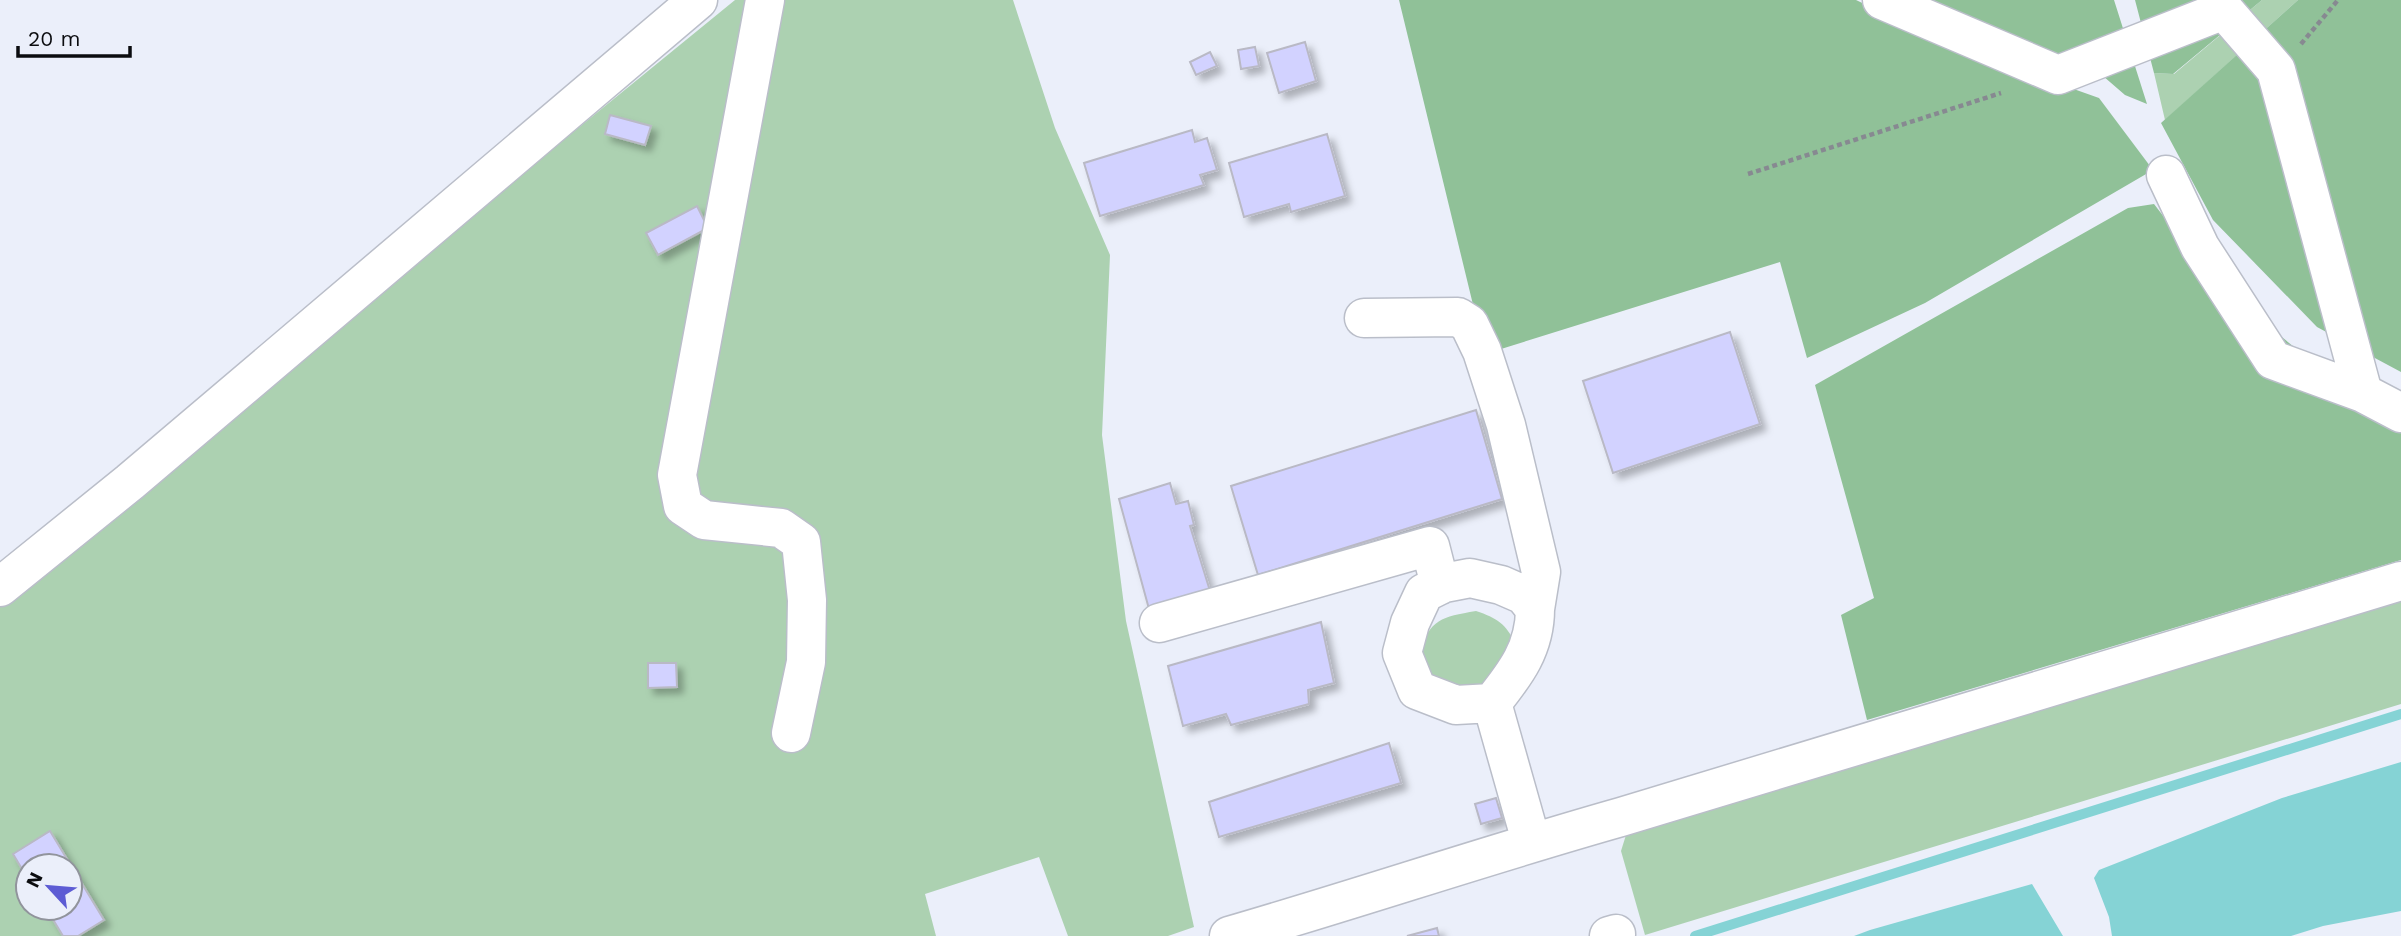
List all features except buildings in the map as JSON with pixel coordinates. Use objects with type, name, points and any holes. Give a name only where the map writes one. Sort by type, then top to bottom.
[{"type":"street","points":[[0,587],[130,482],[698,0]]},
{"type":"street","points":[[765,0],[677,475],[683,506],[704,520],[781,528],[801,542],[807,600],[806,662],[791,733]]},
{"type":"street","points":[[1882,0],[2058,75],[2224,10],[2276,70],[2362,393]]},
{"type":"street","points":[[2166,175],[2200,247],[2273,360],[2362,393],[2401,413]]},
{"type":"street","points":[[1363,318],[1458,317],[1469,324],[1482,351],[1506,425],[1541,572],[1530,648],[1518,671],[1492,703],[1456,705],[1417,690],[1402,653],[1410,623],[1424,593],[1440,585],[1470,578],[1501,585],[1524,595],[1535,609]]},
{"type":"street","points":[[1160,624],[1430,546],[1440,585]]},
{"type":"street","points":[[1228,936],[1404,885],[1531,841],[1648,809],[2401,581]]},
{"type":"street","points":[[1492,703],[1531,841]]},
{"type":"path","points":[[2276,70],[2338,0]]},
{"type":"path","points":[[1748,174],[2058,75]]},
{"type":"green space","points":[[735,0],[1013,0],[1055,128],[1110,255],[1102,435],[1126,621],[1194,927],[1168,936],[1068,936],[1039,857],[925,894],[936,936],[0,936],[0,600]]},
{"type":"green space","points":[[1399,0],[1856,0],[1952,46],[2099,98],[2153,170],[1925,303],[1807,358],[1780,262],[1485,354]]},
{"type":"green space","points":[[1911,0],[2114,0],[2147,104],[2125,95],[2103,76]]},
{"type":"green space","points":[[2135,0],[2262,0],[2173,74],[2154,73]]},
{"type":"green space","points":[[2262,0],[2298,0],[2165,120],[2154,73],[2174,74]]},
{"type":"green space","points":[[2298,0],[2401,0],[2401,372],[2317,327],[2213,220],[2161,123]]},
{"type":"green space","points":[[2154,204],[2213,281],[2310,360],[2401,406],[2401,560],[1867,720],[1841,615],[1874,598],[1815,385],[2128,208]]},
{"type":"green space","points":[[2401,592],[2401,704],[1645,935],[1621,851],[1626,835]]},
{"type":"green space","points":[[1476,611],[1500,623],[1515,643],[1481,690],[1436,688],[1418,653],[1423,642],[1433,626],[1439,622],[1454,615]]},
{"type":"water","points":[[2401,762],[2401,911],[2323,926],[2291,936],[2112,936],[2109,917],[2094,878],[2099,870],[2282,798]]},
{"type":"water","points":[[2032,884],[2063,936],[1854,936],[1870,930]]},
{"type":"waterway","points":[[1695,936],[2401,714]]}]
